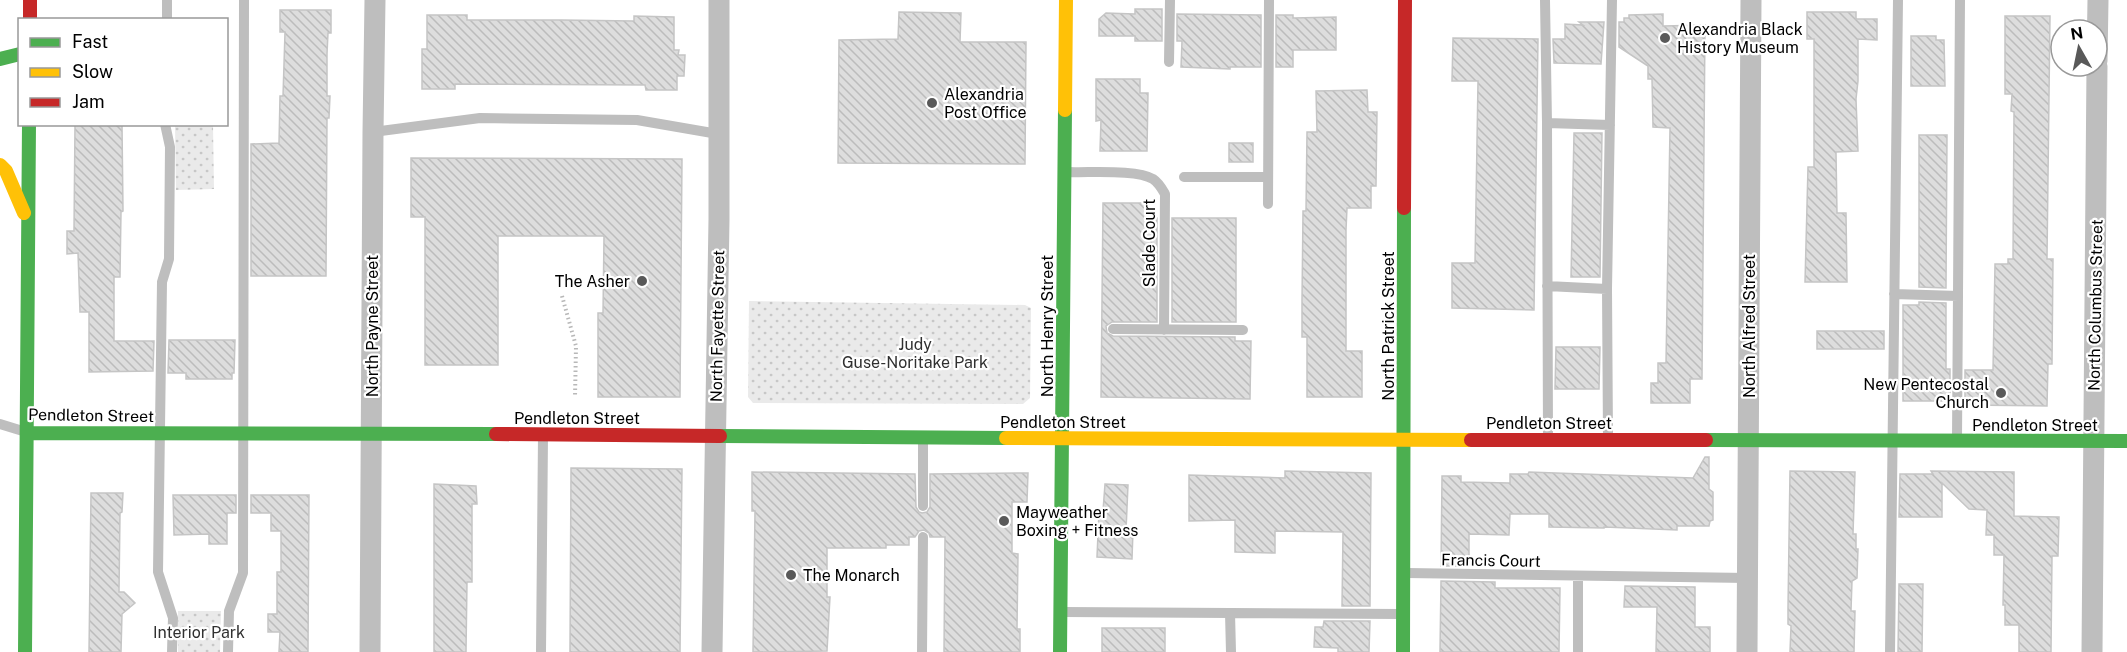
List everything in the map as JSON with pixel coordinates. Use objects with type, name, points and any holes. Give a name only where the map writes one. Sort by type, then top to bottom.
[{"type":"main road","points":[[30,0],[30,18]]},
{"type":"main road","name":"North Henry Street","points":[[1060,652],[1066,0]]},
{"type":"main road","name":"North Patrick Street","points":[[1403,652],[1405,0]]},
{"type":"main road","points":[[0,47],[18,52]]},
{"type":"main road","points":[[0,59],[18,53]]},
{"type":"main road","points":[[25,652],[29,126]]},
{"type":"main road","points":[[0,165],[6,171],[29,225]]},
{"type":"main road","name":"Pendleton Street","points":[[27,433],[242,432],[715,434],[923,438],[2127,441]]},
{"type":"street","name":"North Payne Street","points":[[370,652],[375,0]]},
{"type":"street","name":"North Fayette Street","points":[[712,652],[719,219],[719,0]]},
{"type":"street","name":"North Alfred Street","points":[[1747,652],[1751,0]]},
{"type":"street","points":[[2098,0],[2098,18]]},
{"type":"street","name":"North Columbus Street","points":[[2092,652],[2097,78]]},
{"type":"lane","points":[[167,0],[167,18]]},
{"type":"lane","points":[[228,652],[229,610],[243,573],[244,0]]},
{"type":"lane","points":[[1169,62],[1170,0]]},
{"type":"lane","points":[[1268,204],[1269,0]]},
{"type":"lane","points":[[1545,0],[1548,440]]},
{"type":"lane","points":[[1608,440],[1607,289],[1612,0]]},
{"type":"lane","points":[[1890,652],[1898,0]]},
{"type":"lane","points":[[1958,441],[1960,0]]},
{"type":"lane","points":[[373,132],[480,118],[637,120],[718,134]]},
{"type":"lane","points":[[1547,123],[1610,124]]},
{"type":"lane","points":[[165,126],[170,147],[169,259],[162,282],[158,572],[173,618],[172,652]]},
{"type":"lane","name":"Slade Court","points":[[1064,172],[1140,174],[1161,186],[1165,194],[1164,330]]},
{"type":"lane","points":[[1184,177],[1268,177]]},
{"type":"lane","points":[[1547,286],[1607,289]]},
{"type":"lane","points":[[1894,294],[1958,296]]},
{"type":"lane","points":[[1113,329],[1244,330]]},
{"type":"lane","name":"Pendleton Street","points":[[0,424],[27,433]]},
{"type":"lane","points":[[541,652],[543,434]]},
{"type":"lane","points":[[923,438],[923,506]]},
{"type":"lane","points":[[922,652],[923,537]]},
{"type":"lane","name":"Francis Court","points":[[1404,573],[1748,578]]},
{"type":"lane","points":[[1578,577],[1578,652]]},
{"type":"lane","points":[[1061,612],[1403,615]]},
{"type":"lane","points":[[1230,614],[1231,652]]},
{"type":"path","points":[[562,296],[576,346],[575,396]]},
{"type":"green space","points":[[175,126],[213,126],[214,189],[176,190]]},
{"type":"green space","name":"Judy Guse-Noritake Park","points":[[749,301],[1025,305],[1031,308],[1030,398],[1023,404],[753,403],[748,397]]},
{"type":"green space","name":"Interior Park","points":[[178,611],[221,611],[220,652],[178,652]]},
{"type":"building","points":[[1135,9],[1162,9],[1162,41],[1135,41],[1135,36],[1099,36],[1099,19],[1106,13],[1135,14]]},
{"type":"building","points":[[280,10],[331,10],[331,33],[328,33],[327,54],[327,96],[330,96],[329,118],[327,118],[326,276],[251,276],[251,144],[279,143],[285,32],[280,32]]},
{"type":"building","name":"Alexandria Post Office","points":[[899,12],[961,13],[960,42],[1026,42],[1025,164],[838,163],[839,40],[898,39]]},
{"type":"building","points":[[1807,12],[1856,12],[1856,19],[1877,19],[1877,40],[1858,39],[1856,99],[1858,151],[1836,152],[1837,213],[1846,213],[1847,282],[1805,282],[1808,167],[1814,167],[1814,39],[1807,39]]},
{"type":"building","points":[[1177,14],[1261,15],[1261,67],[1230,67],[1230,69],[1181,67],[1182,41],[1177,41]]},
{"type":"building","points":[[1663,14],[1663,26],[1705,25],[1702,379],[1690,379],[1690,403],[1651,403],[1651,383],[1658,383],[1658,363],[1666,363],[1670,128],[1653,127],[1652,79],[1648,79],[1648,66],[1619,47],[1619,22],[1624,22],[1624,18],[1629,18],[1629,15]]},
{"type":"building","points":[[427,15],[467,15],[467,20],[634,21],[634,16],[674,17],[674,50],[679,50],[678,55],[685,55],[684,76],[677,76],[677,90],[646,90],[645,85],[455,84],[455,89],[422,89],[422,49],[427,49]]},
{"type":"building","points":[[1276,15],[1293,15],[1293,18],[1336,17],[1336,50],[1293,50],[1293,67],[1276,67]]},
{"type":"building","points":[[2005,16],[2050,16],[2047,259],[2053,259],[2052,364],[2048,364],[2047,406],[1965,405],[1965,370],[1993,370],[1995,264],[2008,264],[2008,259],[2013,259],[2014,112],[2011,111],[2012,94],[2005,94]]},
{"type":"building","points":[[1579,22],[1604,22],[1601,64],[1554,63],[1553,39],[1565,39],[1565,24],[1583,25]]},
{"type":"building","points":[[1911,36],[1936,36],[1936,40],[1944,40],[1945,86],[1911,86]]},
{"type":"building","points":[[1453,38],[1538,39],[1534,310],[1452,308],[1452,263],[1475,263],[1478,81],[1452,81]]},
{"type":"building","points":[[1096,79],[1140,79],[1140,93],[1148,93],[1147,151],[1100,151],[1101,120],[1096,121]]},
{"type":"building","points":[[1367,90],[1368,112],[1377,112],[1376,186],[1371,186],[1371,208],[1347,208],[1346,230],[1346,351],[1362,351],[1362,397],[1307,397],[1307,337],[1302,337],[1302,300],[1307,132],[1317,132],[1316,91]]},
{"type":"building","points":[[75,126],[122,126],[123,211],[121,212],[120,277],[114,277],[114,341],[154,341],[153,371],[89,372],[89,312],[80,312],[78,253],[67,254],[67,231],[74,231]]},
{"type":"building","points":[[1574,133],[1602,133],[1600,277],[1571,277]]},
{"type":"building","points":[[1919,135],[1947,135],[1946,288],[1919,287]]},
{"type":"building","points":[[1229,143],[1253,143],[1253,162],[1229,162]]},
{"type":"building","name":"The Asher","points":[[411,158],[682,159],[680,397],[598,397],[598,313],[603,313],[604,236],[498,236],[498,365],[425,365],[425,217],[411,217]]},
{"type":"building","points":[[1103,203],[1145,203],[1145,218],[1157,218],[1157,322],[1112,322],[1106,326],[1107,333],[1113,336],[1235,337],[1235,341],[1251,341],[1250,399],[1101,397]]},
{"type":"building","points":[[1172,218],[1236,218],[1236,322],[1172,322]]},
{"type":"building","points":[[1919,302],[1946,303],[1946,369],[1950,369],[1950,401],[1903,401],[1903,305],[1919,305]]},
{"type":"building","points":[[1817,331],[1884,331],[1884,349],[1817,349]]},
{"type":"building","points":[[169,340],[235,340],[232,379],[186,379],[186,373],[168,373]]},
{"type":"building","points":[[1556,347],[1600,347],[1599,389],[1555,389]]},
{"type":"building","points":[[1705,457],[1709,457],[1709,489],[1713,492],[1713,520],[1710,521],[1709,526],[1677,526],[1677,530],[1549,527],[1549,514],[1510,514],[1509,535],[1469,534],[1469,566],[1441,566],[1442,476],[1461,476],[1461,482],[1510,483],[1510,474],[1528,474],[1529,472],[1693,478]]},
{"type":"building","points":[[571,468],[682,469],[680,652],[570,652]]},
{"type":"building","points":[[1285,471],[1371,473],[1370,606],[1342,606],[1343,532],[1275,531],[1275,553],[1235,552],[1235,520],[1189,521],[1189,475],[1285,478]]},
{"type":"building","points":[[1790,471],[1855,472],[1853,534],[1856,534],[1856,549],[1858,549],[1857,578],[1852,581],[1851,611],[1855,611],[1854,652],[1790,652],[1791,626],[1788,624],[1788,607]]},
{"type":"building","points":[[1931,471],[2014,472],[2014,516],[2059,517],[2058,556],[2052,556],[2051,652],[2019,652],[2019,625],[2005,625],[2004,555],[1994,555],[1994,535],[1986,535],[1987,510],[1969,509],[1942,483],[1942,517],[1899,517],[1900,474],[1933,474]]},
{"type":"building","name":"The Monarch","points":[[752,472],[915,474],[916,507],[922,513],[927,512],[930,507],[930,474],[1028,473],[1027,502],[1012,502],[1012,553],[1018,554],[1017,629],[1020,629],[1020,652],[944,652],[945,537],[930,537],[929,533],[924,530],[919,531],[915,537],[909,537],[909,545],[886,545],[886,548],[827,548],[827,597],[830,597],[827,651],[753,652],[755,511],[752,511]]},
{"type":"building","points":[[434,484],[476,486],[477,504],[472,504],[472,582],[467,582],[466,652],[434,652]]},
{"type":"building","points":[[1105,484],[1128,485],[1126,531],[1133,531],[1132,559],[1097,557],[1099,511],[1103,511]]},
{"type":"building","points":[[91,493],[123,493],[122,512],[120,513],[119,592],[124,592],[135,603],[122,614],[121,652],[89,652]]},
{"type":"building","points":[[173,495],[236,495],[236,513],[227,513],[227,544],[209,544],[209,534],[174,535]]},
{"type":"building","points":[[251,495],[309,495],[308,652],[279,652],[280,632],[268,632],[268,614],[277,614],[277,572],[281,572],[281,531],[271,531],[271,513],[251,513]]},
{"type":"building","points":[[1441,581],[1495,582],[1495,588],[1560,588],[1559,652],[1440,652]]},
{"type":"building","points":[[1899,584],[1923,584],[1922,652],[1898,652]]},
{"type":"building","points":[[1625,586],[1695,587],[1695,627],[1710,627],[1710,652],[1656,652],[1657,607],[1624,607]]},
{"type":"building","points":[[1324,621],[1370,621],[1369,652],[1338,652],[1338,648],[1314,647],[1315,627],[1323,627]]},
{"type":"building","points":[[1102,628],[1165,628],[1165,652],[1102,652]]},
{"type":"traffic: fast","points":[[0,59],[18,54]]},
{"type":"traffic: fast","points":[[1060,652],[1065,110]]},
{"type":"traffic: fast","points":[[25,652],[29,126]]},
{"type":"traffic: fast","points":[[1403,652],[1404,208]]},
{"type":"traffic: fast","points":[[27,433],[496,434]]},
{"type":"traffic: fast","points":[[720,436],[1006,438]]},
{"type":"traffic: fast","points":[[1706,440],[2127,441]]},
{"type":"traffic: slow","points":[[1065,110],[1066,0]]},
{"type":"traffic: slow","points":[[0,165],[6,171],[24,213]]},
{"type":"traffic: slow","points":[[1006,438],[1471,440]]},
{"type":"traffic: jam","points":[[30,0],[30,18]]},
{"type":"traffic: jam","points":[[1404,208],[1405,0]]},
{"type":"traffic: jam","points":[[496,434],[720,436]]},
{"type":"traffic: jam","points":[[1471,440],[1706,440]]},
{"type":"place","name":"Alexandria Black History Museum","points":[[1665,38]]},
{"type":"place","name":"Alexandria Post Office","points":[[932,103]]},
{"type":"place","name":"The Asher","points":[[642,281]]},
{"type":"place","name":"New Pentecostal Church","points":[[2001,393]]},
{"type":"place","name":"Mayweather Boxing + Fitness","points":[[1004,521]]},
{"type":"place","name":"The Monarch","points":[[791,575]]}]
